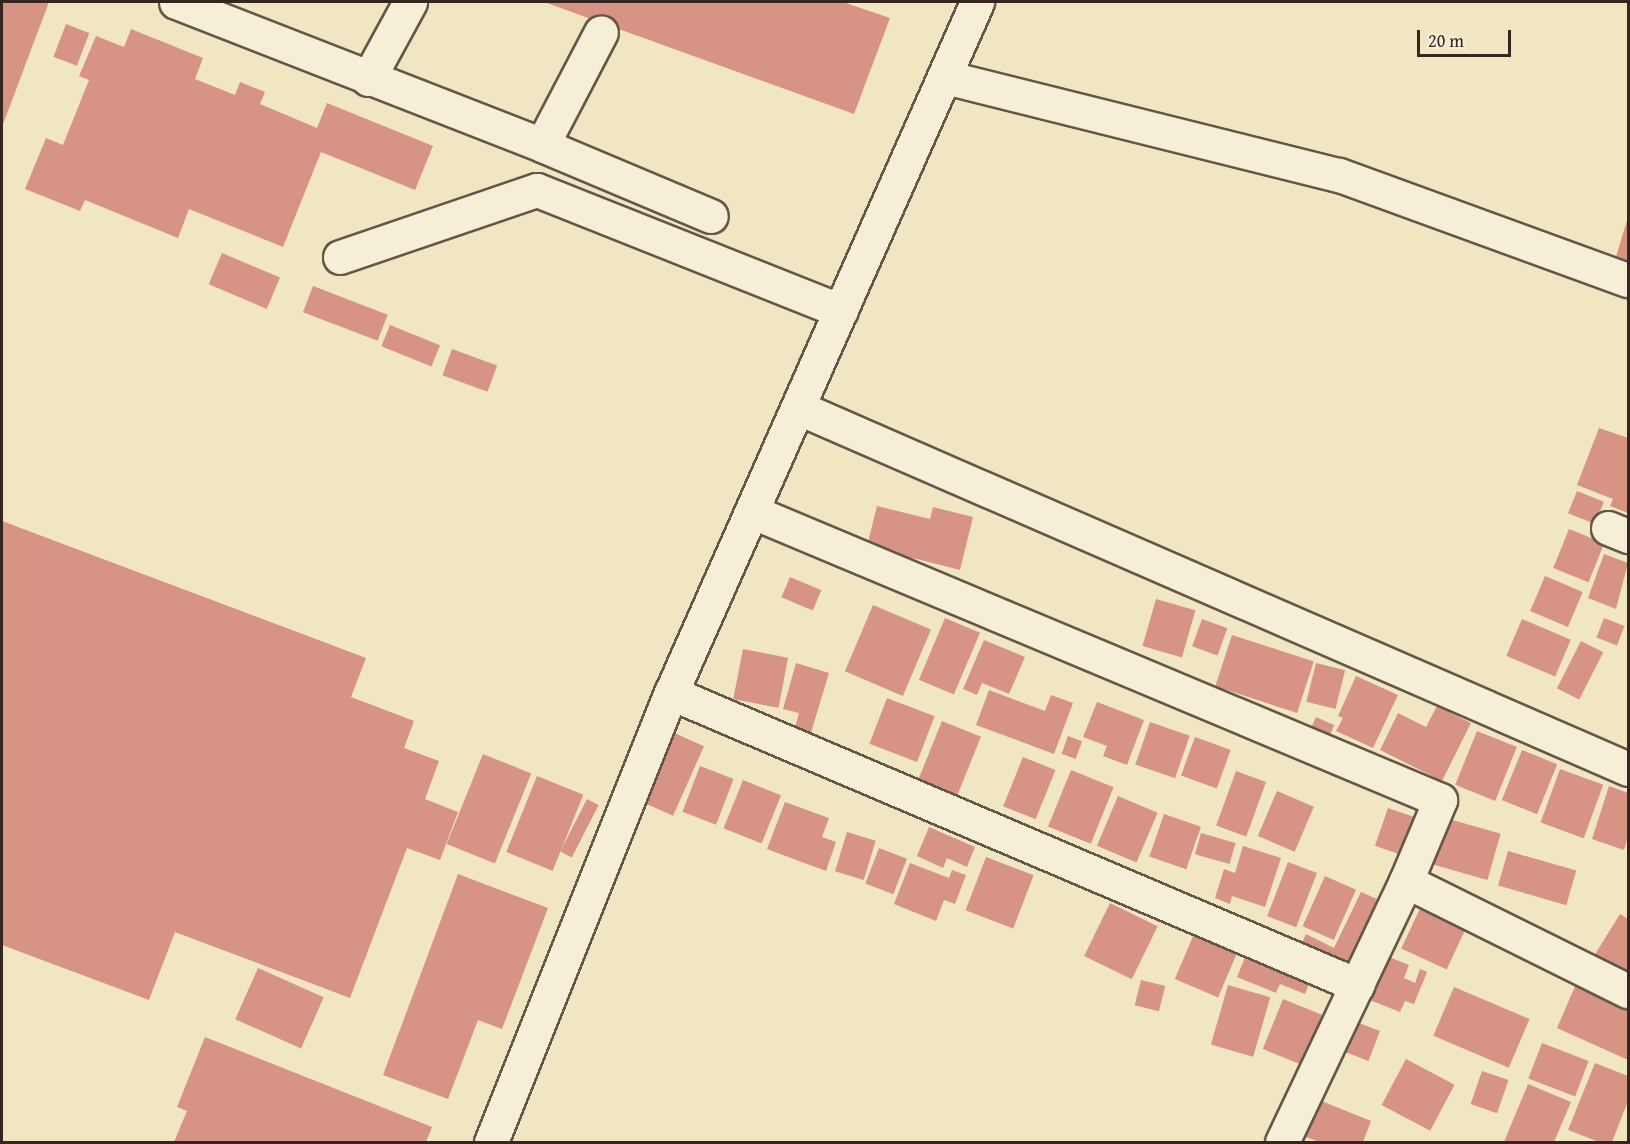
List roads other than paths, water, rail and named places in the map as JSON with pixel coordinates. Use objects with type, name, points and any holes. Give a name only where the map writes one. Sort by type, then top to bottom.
[{"type":"street","points":[[176,2],[368,79],[542,145],[711,216]]},
{"type":"street","points":[[368,79],[410,2]]},
{"type":"street","points":[[491,1143],[671,693],[977,2]]},
{"type":"street","points":[[542,145],[601,32]]},
{"type":"street","points":[[945,77],[1340,175],[1629,280]]},
{"type":"street","points":[[340,257],[537,190],[841,311]]},
{"type":"street","points":[[799,408],[1629,769]]},
{"type":"street","points":[[753,512],[1440,800],[1406,881],[1282,1143]]},
{"type":"street","points":[[671,693],[1357,985]]},
{"type":"street","points":[[1406,881],[1629,991]]}]
